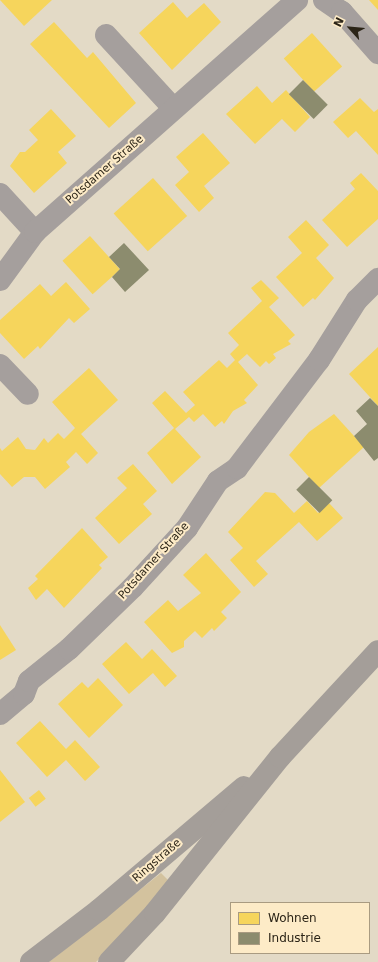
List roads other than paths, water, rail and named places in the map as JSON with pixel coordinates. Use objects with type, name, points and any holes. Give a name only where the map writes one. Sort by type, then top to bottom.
[{"type":"main road","name":"Ringstraße","points":[[109,962],[155,914],[280,757],[378,652]]},
{"type":"main road","name":"Ringstraße","points":[[31,962],[99,910],[280,757]]},
{"type":"street","name":"Potsdamer Straße","points":[[0,280],[35,232],[297,0]]},
{"type":"street","points":[[324,0],[342,12],[378,53]]},
{"type":"street","points":[[106,36],[174,109]]},
{"type":"street","points":[[0,194],[35,232]]},
{"type":"street","name":"Potsdamer Straße","points":[[0,714],[24,694],[29,681],[69,649],[133,587],[187,528],[218,481],[237,468],[319,360],[357,300],[378,279]]},
{"type":"street","points":[[0,365],[28,394]]}]
